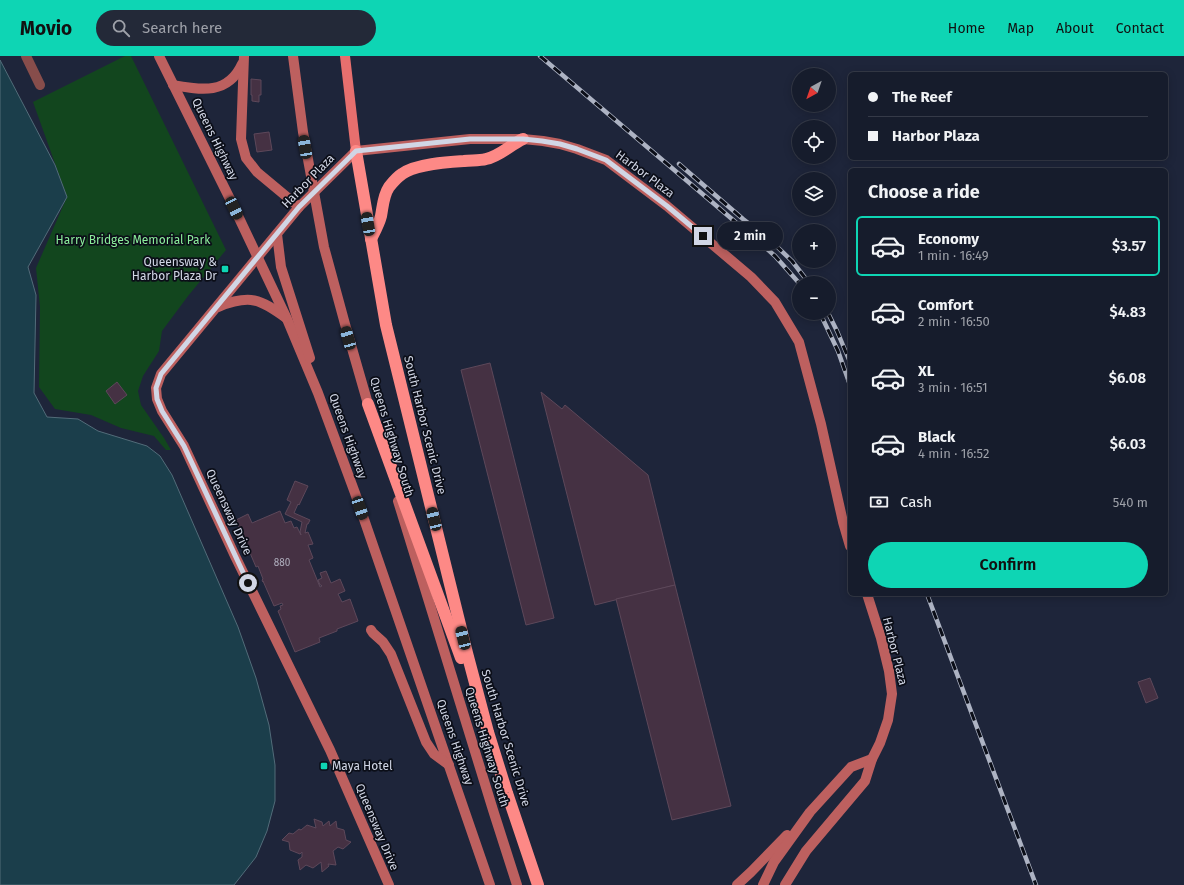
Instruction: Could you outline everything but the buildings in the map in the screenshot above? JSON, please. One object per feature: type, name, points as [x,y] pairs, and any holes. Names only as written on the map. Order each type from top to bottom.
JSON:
[{"type":"highway","points":[[371,239],[378,226],[385,196],[394,181],[402,174],[413,168],[440,163],[485,160],[497,156],[513,143],[523,139]]},
{"type":"highway","name":"South Harbor Scenic Drive","points":[[356,151],[386,324],[467,653],[488,732],[538,885]]},
{"type":"highway","points":[[368,404],[488,732]]},
{"type":"main road","name":"Queens Highway","points":[[159,56],[287,319],[318,393],[358,500],[490,885]]},
{"type":"main road","name":"Queens Highway South","points":[[293,56],[303,132],[324,247],[368,404],[517,885]]},
{"type":"main road","name":"South Harbor Scenic Drive","points":[[345,56],[356,151]]},
{"type":"main road","points":[[173,85],[196,89],[209,89],[226,84],[238,73],[244,58]]},
{"type":"main road","points":[[244,58],[241,139],[246,158],[257,172],[299,207]]},
{"type":"main road","name":"Harbor Plaza","points":[[258,258],[299,207],[356,151],[470,139],[523,139],[560,144],[606,160],[667,206],[751,277],[775,302],[799,342],[821,424],[848,539]]},
{"type":"main road","points":[[277,234],[281,267],[338,446]]},
{"type":"main road","name":"Queensway Drive","points":[[258,258],[161,374],[156,388],[157,399],[162,411],[184,446],[235,556],[330,750],[389,885]]},
{"type":"main road","points":[[217,307],[229,302],[250,299],[274,309],[287,319]]},
{"type":"main road","name":"Harbor Plaza","points":[[785,885],[806,851],[866,781],[872,759],[880,743],[888,720],[892,694],[889,671],[881,638],[868,596]]},
{"type":"main road","points":[[371,630],[383,642],[391,654],[426,742],[434,754],[450,766]]},
{"type":"main road","points":[[736,885],[751,872],[810,812],[851,767],[872,759]]},
{"type":"main road","points":[[763,885],[774,862],[810,812]]},
{"type":"street","points":[[26,56],[40,85]]},
{"type":"green space","name":"Harry Bridges Memorial Park","points":[[125,56],[131,56],[226,250],[188,296],[162,331],[159,351],[143,376],[138,391],[141,405],[171,450],[166,450],[154,436],[121,428],[91,415],[55,409],[39,387],[40,307],[36,268],[67,197],[33,102]]},
{"type":"water","points":[[0,60],[55,165],[67,197],[28,267],[36,295],[34,393],[47,417],[78,419],[98,431],[147,446],[160,456],[172,475],[238,627],[256,678],[269,725],[275,765],[275,801],[267,831],[256,857],[234,885],[0,885]]},
{"type":"railway","points":[[540,56],[775,256],[793,276]]},
{"type":"railway","points":[[679,164],[743,219],[768,238],[792,261],[804,276]]},
{"type":"railway","points":[[823,320],[838,351],[848,379]]},
{"type":"railway","points":[[832,320],[848,357]]},
{"type":"railway","points":[[928,596],[1036,885]]},
{"type":"place","name":"Queensway & Harbor Plaza Dr","points":[[225,269]]},
{"type":"place","name":"Maya Hotel","points":[[324,766]]},
{"type":"route","points":[[248,583],[184,446],[162,411],[157,399],[156,388],[161,374],[299,207],[356,151],[470,139],[523,139],[560,144],[606,160],[667,206],[703,236]]}]
